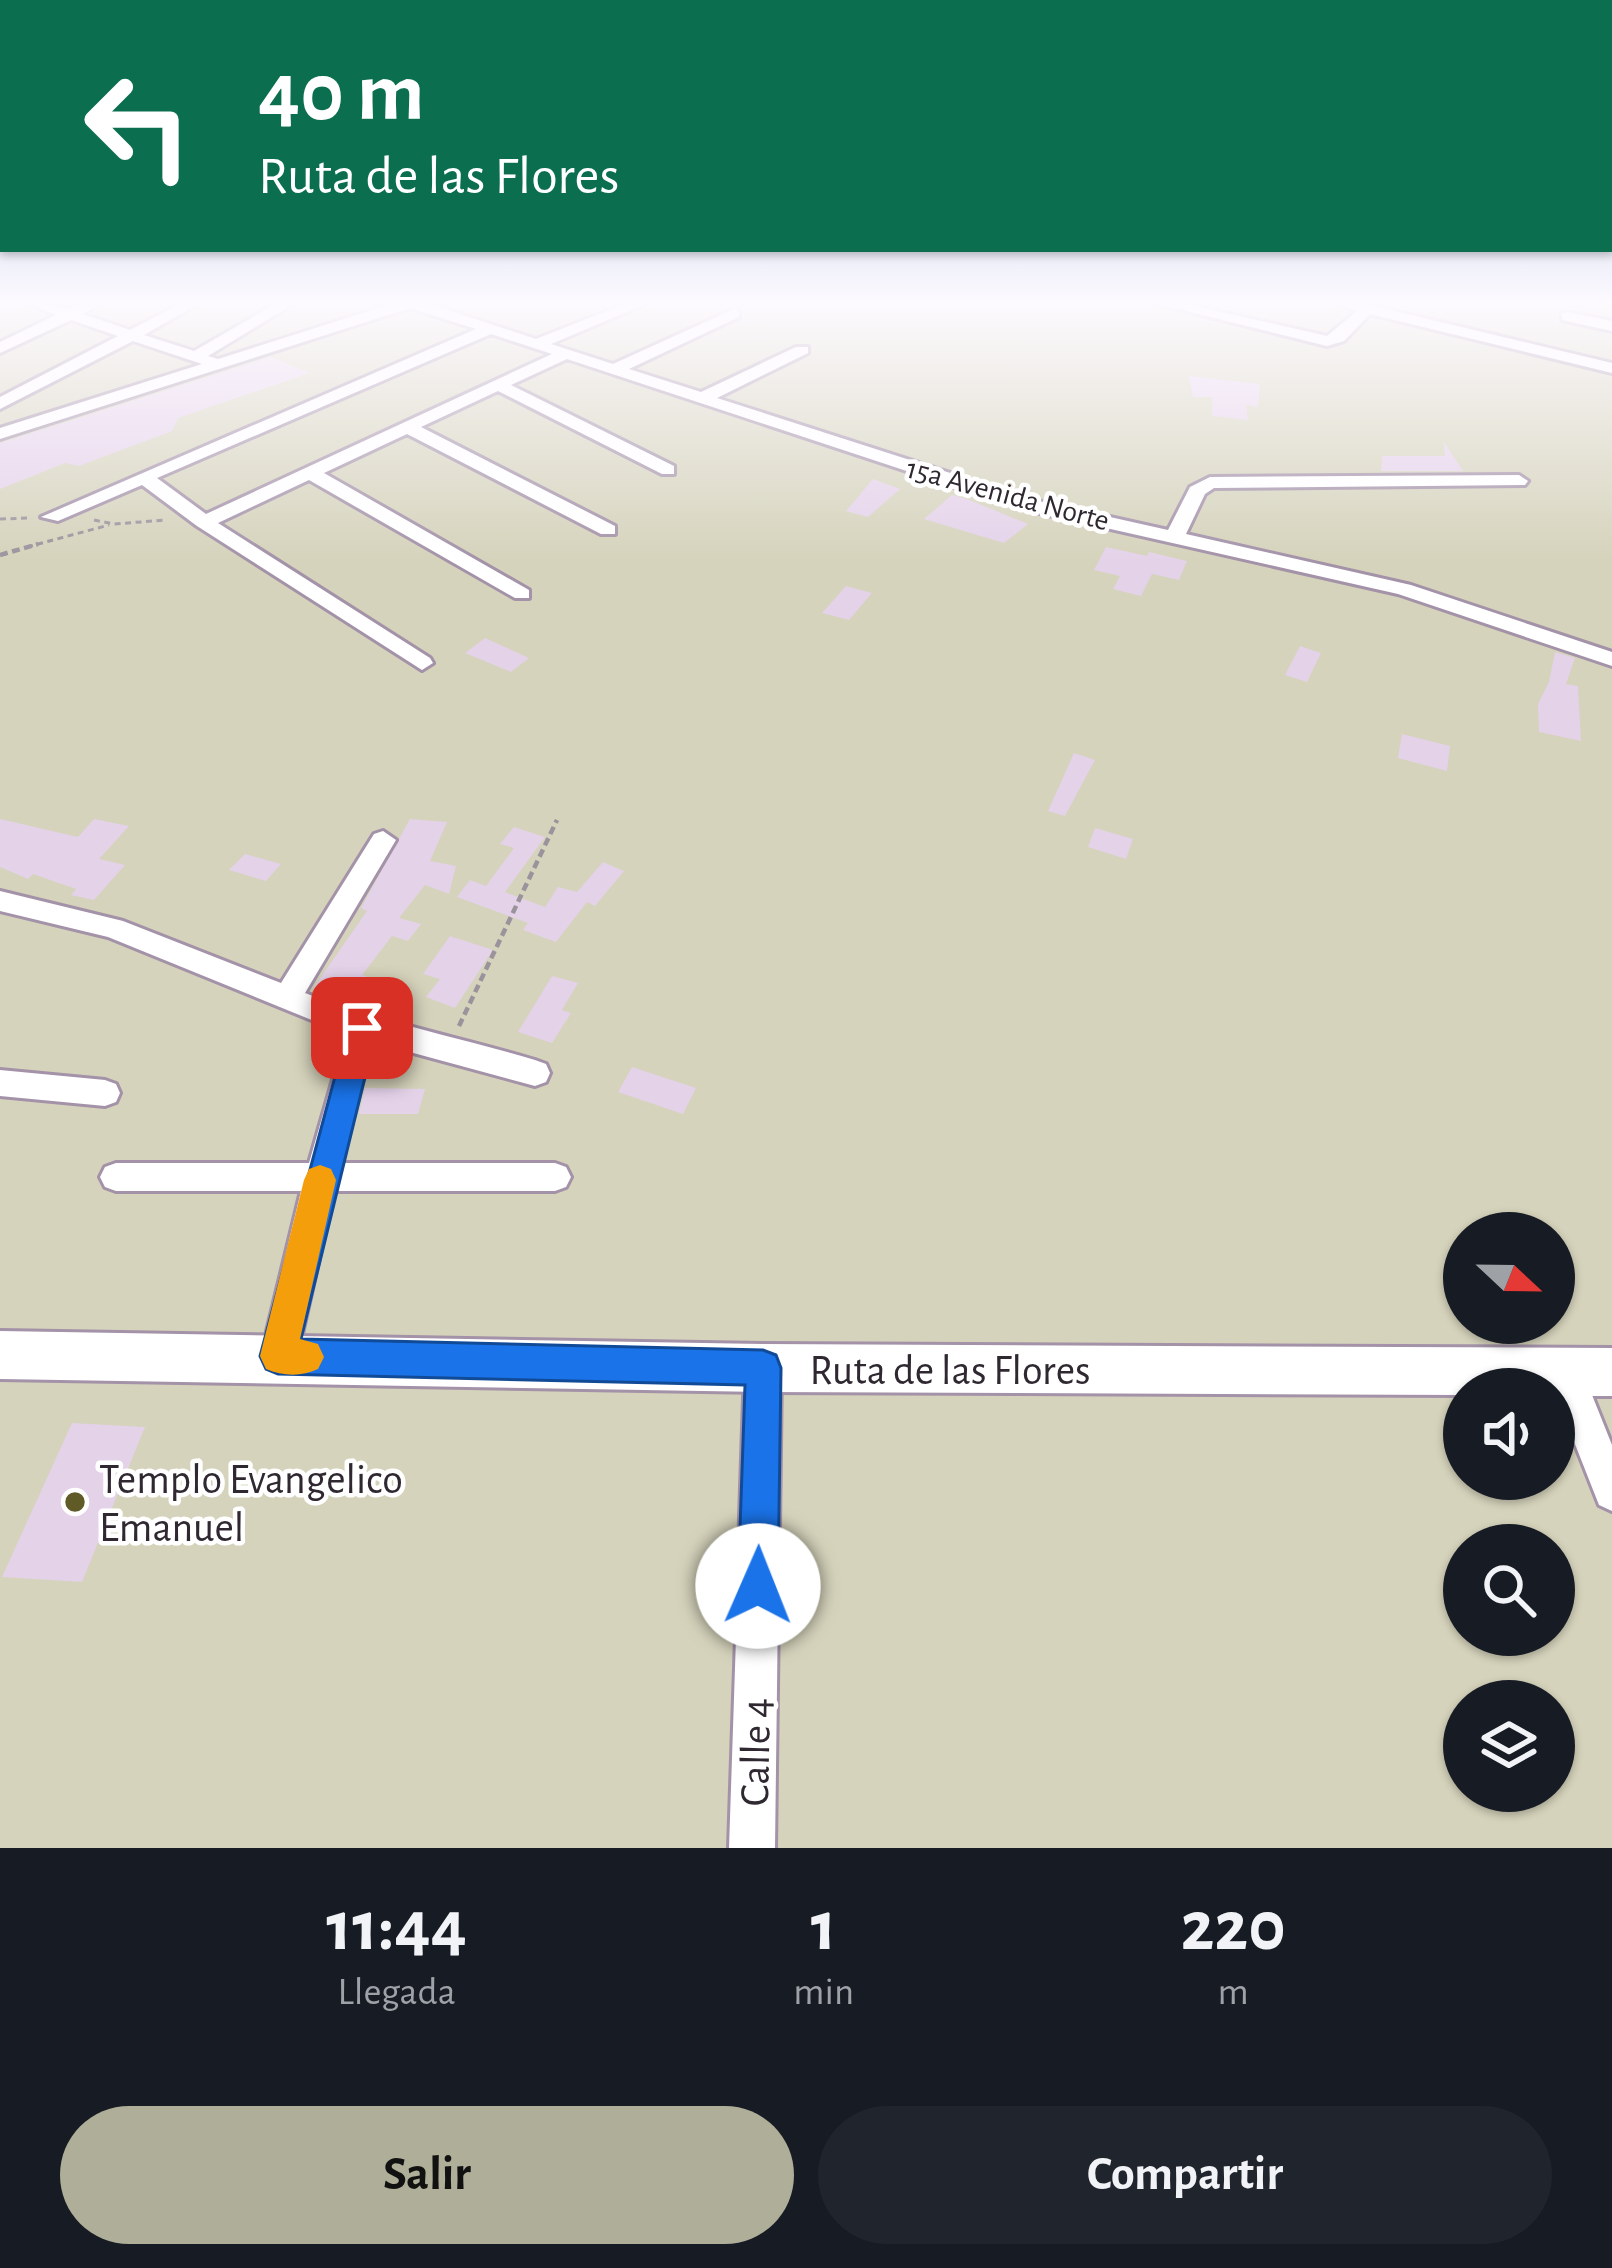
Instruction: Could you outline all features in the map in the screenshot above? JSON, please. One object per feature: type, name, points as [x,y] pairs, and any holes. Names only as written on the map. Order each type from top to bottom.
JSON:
[{"type":"main road","name":"Ruta de las Flores","points":[[0,1355],[278,1356],[763,1368],[1588,1373]]},
{"type":"street","points":[[0,404],[28,389]]},
{"type":"street","points":[[0,434],[139,389]]},
{"type":"street","points":[[51,517],[349,389]]},
{"type":"street","points":[[204,522],[489,389]]},
{"type":"street","points":[[506,389],[668,470]]},
{"type":"street","name":"15a Avenida Norte","points":[[671,389],[1029,505],[1404,589],[1612,659]]},
{"type":"street","points":[[701,399],[721,389]]},
{"type":"street","points":[[407,427],[608,530]]},
{"type":"street","points":[[310,472],[522,594]]},
{"type":"street","points":[[144,477],[204,522],[422,663]]},
{"type":"street","points":[[1175,536],[1197,491],[1230,479],[1519,481]]},
{"type":"street","points":[[289,995],[383,840]]},
{"type":"street","points":[[0,901],[113,928],[362,1028],[535,1073]]},
{"type":"street","points":[[278,1356],[362,1028]]},
{"type":"street","points":[[0,1083],[105,1093]]},
{"type":"street","points":[[116,1177],[555,1177]]},
{"type":"street","name":"Calle 4","points":[[752,1848],[763,1368]]},
{"type":"street","points":[[1588,1373],[1612,1492]]},
{"type":"path","points":[[0,555],[114,524]]},
{"type":"path","points":[[449,1047],[557,820]]},
{"type":"shaded area","points":[[0,389],[1612,389],[1612,1848],[0,1848]]},
{"type":"building","points":[[169,389],[262,389],[178,418],[172,431],[79,466],[65,463],[0,489],[0,443]]},
{"type":"building","points":[[1192,389],[1260,389],[1258,407],[1246,405],[1248,420],[1212,416],[1212,397],[1193,397]]},
{"type":"building","points":[[1444,442],[1463,471],[1381,471],[1382,456],[1445,456]]},
{"type":"building","points":[[873,479],[900,489],[868,517],[846,511]]},
{"type":"building","points":[[952,495],[1028,524],[1004,543],[924,519]]},
{"type":"building","points":[[1106,547],[1187,561],[1179,580],[1152,574],[1141,596],[1113,589],[1120,576],[1094,570]]},
{"type":"building","points":[[846,586],[872,593],[849,620],[822,613]]},
{"type":"building","points":[[485,638],[529,658],[511,672],[465,653]]},
{"type":"building","points":[[1300,646],[1321,653],[1307,682],[1285,675]]},
{"type":"building","points":[[1555,652],[1575,658],[1566,684],[1578,686],[1581,741],[1539,732],[1538,704],[1549,682]]},
{"type":"building","points":[[1402,734],[1450,746],[1447,771],[1398,758]]},
{"type":"building","points":[[1074,753],[1095,760],[1065,816],[1048,811]]},
{"type":"building","points":[[0,819],[78,837],[94,819],[129,826],[99,859],[125,865],[94,900],[71,895],[76,889],[33,874],[28,879],[0,867]]},
{"type":"building","points":[[410,819],[447,822],[430,861],[456,866],[449,894],[425,885],[399,918],[421,924],[408,941],[392,936],[362,975],[379,981],[367,997],[340,989],[335,995],[314,987],[367,911],[361,908]]},
{"type":"building","points":[[514,827],[545,837],[505,892],[545,907],[558,887],[577,892],[603,862],[624,871],[595,906],[587,902],[556,942],[523,930],[528,923],[457,897],[470,880],[486,886],[514,848],[500,844]]},
{"type":"building","points":[[1095,828],[1133,839],[1126,859],[1088,847]]},
{"type":"building","points":[[245,854],[281,864],[266,881],[229,870]]},
{"type":"building","points":[[450,936],[493,950],[455,1008],[426,997],[440,979],[423,974]]},
{"type":"building","points":[[552,976],[578,983],[562,1010],[571,1013],[552,1043],[518,1032]]},
{"type":"building","points":[[632,1067],[696,1088],[683,1114],[618,1092]]},
{"type":"building","points":[[365,1088],[425,1089],[418,1114],[359,1114]]},
{"type":"building","name":"Templo Evangelico Emanuel","points":[[72,1423],[145,1427],[82,1582],[2,1577]]},
{"type":"slow traffic","points":[[306,1357],[278,1356],[320,1180]]},
{"type":"place","name":"Templo Evangelico Emanuel","points":[[75,1502]]},
{"type":"route","points":[[362,1028],[278,1356],[763,1368],[758,1586]]}]
